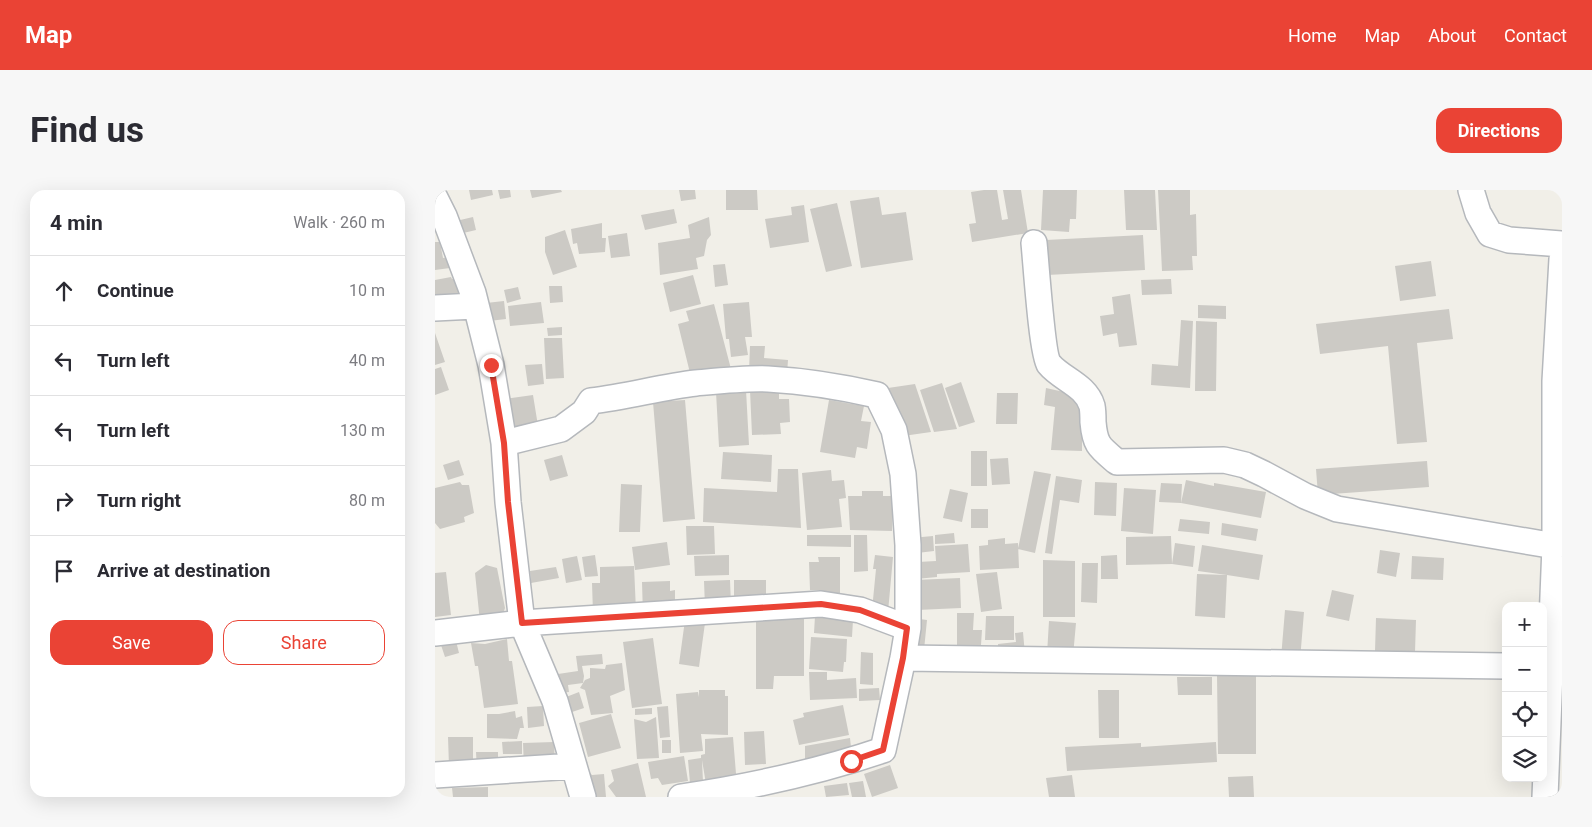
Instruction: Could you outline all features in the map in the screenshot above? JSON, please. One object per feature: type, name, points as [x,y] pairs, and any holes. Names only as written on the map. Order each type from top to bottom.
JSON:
[{"type":"street","points":[[1471,190],[1478,212],[1490,234],[1509,240],[1562,244]]},
{"type":"street","points":[[435,198],[444,216],[473,293],[491,365],[504,443],[508,502],[522,623],[555,701],[583,797]]},
{"type":"street","points":[[1034,243],[1043,337],[1049,364],[1084,392],[1092,406],[1095,440],[1117,462],[1224,460],[1245,465],[1305,496],[1337,509],[1555,546]]},
{"type":"street","points":[[1545,797],[1556,700],[1547,666],[1557,607],[1555,546],[1562,259]]},
{"type":"street","points":[[435,308],[475,306]]},
{"type":"street","points":[[504,443],[561,429],[579,416],[591,401],[614,399],[647,390],[696,383],[767,379],[833,387],[877,395],[895,430],[903,474],[909,545],[907,628],[903,658],[883,750],[851,761],[811,771],[716,792],[681,797]]},
{"type":"street","points":[[435,633],[522,623],[821,604],[860,610],[907,628]]},
{"type":"street","points":[[903,658],[1502,666]]},
{"type":"street","points":[[435,775],[574,766]]},
{"type":"building","points":[[469,190],[492,190],[493,195],[471,200]]},
{"type":"building","points":[[498,190],[510,190],[511,197],[500,199]]},
{"type":"building","points":[[530,190],[561,190],[562,192],[532,198]]},
{"type":"building","points":[[679,190],[695,190],[696,199],[681,201]]},
{"type":"building","points":[[726,190],[757,190],[758,210],[726,210]]},
{"type":"building","points":[[997,190],[1002,220],[1008,219],[1003,190],[1021,190],[1028,233],[972,242],[969,224],[976,223],[971,192]]},
{"type":"building","points":[[1043,190],[1077,190],[1076,219],[1070,219],[1069,232],[1041,230]]},
{"type":"building","points":[[1124,190],[1155,190],[1157,230],[1126,230]]},
{"type":"building","points":[[1158,190],[1190,190],[1190,215],[1196,214],[1197,256],[1192,256],[1193,270],[1162,271]]},
{"type":"building","points":[[879,197],[882,215],[906,212],[913,260],[861,268],[850,201]]},
{"type":"building","points":[[837,203],[852,266],[826,272],[810,209]]},
{"type":"building","points":[[804,205],[809,242],[770,248],[765,219],[792,215],[791,207]]},
{"type":"building","points":[[674,209],[677,223],[645,230],[641,215]]},
{"type":"building","points":[[473,217],[476,230],[459,234],[456,221]]},
{"type":"building","points":[[709,217],[711,235],[707,240],[704,256],[696,258],[698,269],[660,275],[658,243],[690,238],[688,225]]},
{"type":"building","points":[[602,223],[602,238],[606,238],[605,252],[579,254],[577,243],[573,244],[571,229]]},
{"type":"building","points":[[565,230],[577,267],[553,275],[545,252],[545,237]]},
{"type":"building","points":[[627,233],[630,256],[611,258],[608,236]]},
{"type":"building","points":[[1143,235],[1145,270],[1047,275],[1046,240]]},
{"type":"building","points":[[435,242],[440,242],[443,258],[449,257],[450,268],[435,270]]},
{"type":"building","points":[[1431,261],[1436,296],[1400,301],[1395,266]]},
{"type":"building","points":[[725,264],[728,285],[715,287],[713,265]]},
{"type":"building","points":[[693,275],[701,304],[670,312],[663,283]]},
{"type":"building","points":[[451,277],[452,279],[459,278],[462,293],[435,298],[435,280]]},
{"type":"building","points":[[1171,279],[1172,294],[1142,295],[1141,280]]},
{"type":"building","points":[[549,286],[562,286],[563,302],[550,303]]},
{"type":"building","points":[[518,287],[521,299],[507,303],[504,290]]},
{"type":"building","points":[[1130,294],[1137,345],[1119,347],[1117,333],[1103,336],[1100,316],[1114,314],[1112,297]]},
{"type":"building","points":[[504,301],[506,319],[489,321],[486,303]]},
{"type":"building","points":[[541,302],[544,323],[510,326],[508,306]]},
{"type":"building","points":[[749,302],[752,337],[745,337],[748,355],[731,357],[729,339],[726,339],[723,304]]},
{"type":"building","points":[[714,304],[731,369],[690,373],[678,324],[689,321],[686,311]]},
{"type":"building","points":[[1198,305],[1226,306],[1226,319],[1198,318]]},
{"type":"building","points":[[1449,309],[1453,339],[1417,343],[1427,442],[1397,444],[1388,346],[1320,354],[1316,324]]},
{"type":"building","points":[[1181,320],[1193,321],[1190,388],[1151,385],[1152,364],[1178,366]]},
{"type":"building","points":[[1196,321],[1217,322],[1216,391],[1195,391]]},
{"type":"building","points":[[562,327],[562,335],[548,336],[547,328]]},
{"type":"building","points":[[435,333],[445,362],[435,365]]},
{"type":"building","points":[[544,338],[562,338],[564,378],[546,379]]},
{"type":"building","points":[[750,346],[765,346],[764,358],[788,360],[787,374],[749,372]]},
{"type":"building","points":[[542,364],[544,384],[528,386],[525,365]]},
{"type":"building","points":[[441,367],[449,390],[435,395],[435,369]]},
{"type":"building","points":[[961,382],[975,422],[959,427],[945,388]]},
{"type":"building","points":[[942,383],[957,429],[934,432],[920,390]]},
{"type":"building","points":[[915,384],[931,432],[903,436],[888,388]]},
{"type":"building","points":[[1046,388],[1082,396],[1082,451],[1051,450],[1055,407],[1044,405]]},
{"type":"building","points":[[779,389],[779,399],[789,399],[790,422],[780,423],[781,434],[752,435],[750,390]]},
{"type":"building","points":[[746,390],[749,445],[719,447],[716,392]]},
{"type":"building","points":[[997,393],[1018,393],[1017,424],[996,424]]},
{"type":"building","points":[[533,395],[539,432],[511,436],[505,399]]},
{"type":"building","points":[[685,400],[695,519],[663,522],[653,402]]},
{"type":"building","points":[[829,400],[864,406],[861,421],[871,422],[867,449],[857,447],[855,458],[820,452]]},
{"type":"building","points":[[971,451],[987,451],[987,486],[971,486]]},
{"type":"building","points":[[723,452],[772,455],[771,482],[721,479]]},
{"type":"building","points":[[562,455],[568,476],[550,481],[544,460]]},
{"type":"building","points":[[1008,458],[1010,484],[992,485],[990,459]]},
{"type":"building","points":[[459,460],[464,475],[448,480],[443,465]]},
{"type":"building","points":[[1427,461],[1429,487],[1318,495],[1316,469]]},
{"type":"building","points":[[778,469],[798,469],[801,528],[703,522],[704,488],[777,492]]},
{"type":"building","points":[[831,470],[832,481],[844,480],[846,498],[839,499],[842,527],[807,530],[802,473]]},
{"type":"building","points":[[1034,471],[1051,474],[1035,553],[1018,549]]},
{"type":"building","points":[[1056,476],[1082,480],[1079,503],[1060,500],[1052,554],[1045,553]]},
{"type":"building","points":[[1186,480],[1214,486],[1214,483],[1266,492],[1261,518],[1181,503]]},
{"type":"building","points":[[460,482],[462,485],[469,485],[474,513],[464,517],[465,522],[440,529],[435,523],[435,488]]},
{"type":"building","points":[[1095,482],[1117,483],[1116,516],[1094,515]]},
{"type":"building","points":[[1161,483],[1182,484],[1181,503],[1159,502]]},
{"type":"building","points":[[621,484],[642,485],[640,532],[619,532]]},
{"type":"building","points":[[1124,488],[1156,490],[1153,534],[1121,531]]},
{"type":"building","points":[[950,489],[968,493],[962,522],[943,518]]},
{"type":"building","points":[[862,491],[883,491],[883,496],[893,496],[892,531],[850,530],[848,496],[862,496]]},
{"type":"building","points":[[971,509],[988,509],[988,528],[971,528]]},
{"type":"building","points":[[1180,519],[1210,522],[1209,534],[1178,531]]},
{"type":"building","points":[[1222,523],[1258,529],[1256,541],[1221,535]]},
{"type":"building","points":[[686,526],[714,526],[715,554],[687,555]]},
{"type":"building","points":[[954,533],[955,543],[935,544],[935,535]]},
{"type":"building","points":[[807,535],[851,535],[851,547],[807,546]]},
{"type":"building","points":[[854,535],[867,535],[868,571],[854,572]]},
{"type":"building","points":[[933,536],[934,551],[917,553],[918,562],[936,561],[935,546],[968,544],[970,572],[937,574],[937,577],[916,579],[911,538]]},
{"type":"building","points":[[1171,536],[1172,564],[1126,565],[1126,537]]},
{"type":"building","points":[[1005,538],[1005,544],[1018,543],[1019,568],[980,570],[979,546],[988,545],[988,540]]},
{"type":"building","points":[[667,542],[670,565],[635,570],[632,547]]},
{"type":"building","points":[[1175,543],[1195,546],[1193,567],[1172,564]]},
{"type":"building","points":[[1202,545],[1263,555],[1259,580],[1198,571]]},
{"type":"building","points":[[1380,550],[1400,553],[1396,577],[1377,573]]},
{"type":"building","points":[[595,555],[598,576],[585,577],[582,557]]},
{"type":"building","points":[[729,555],[729,575],[695,576],[694,556]]},
{"type":"building","points":[[875,555],[893,557],[888,612],[872,610],[876,569],[873,569]]},
{"type":"building","points":[[1117,555],[1118,579],[1101,579],[1101,556]]},
{"type":"building","points":[[577,556],[582,580],[566,583],[562,559]]},
{"type":"building","points":[[1412,556],[1444,558],[1443,580],[1411,579]]},
{"type":"building","points":[[818,557],[840,557],[840,594],[819,594],[819,590],[810,590],[809,562],[819,562]]},
{"type":"building","points":[[1043,560],[1075,561],[1075,617],[1043,617]]},
{"type":"building","points":[[1082,563],[1098,563],[1097,603],[1081,602]]},
{"type":"building","points":[[486,565],[497,568],[505,608],[501,620],[480,622],[475,573]]},
{"type":"building","points":[[634,566],[636,611],[593,613],[592,583],[600,583],[600,567]]},
{"type":"building","points":[[556,567],[559,578],[531,583],[530,571]]},
{"type":"building","points":[[446,572],[451,615],[435,617],[435,573]]},
{"type":"building","points":[[997,572],[1002,609],[981,612],[976,574]]},
{"type":"building","points":[[1197,574],[1227,575],[1225,618],[1195,616]]},
{"type":"building","points":[[960,578],[961,608],[917,610],[915,580]]},
{"type":"building","points":[[730,580],[731,606],[705,607],[704,581]]},
{"type":"building","points":[[734,580],[766,580],[766,598],[734,598]]},
{"type":"building","points":[[670,581],[670,591],[675,590],[675,602],[643,616],[642,582]]},
{"type":"building","points":[[1332,590],[1354,595],[1349,621],[1326,616]]},
{"type":"building","points":[[1285,610],[1304,612],[1300,660],[1281,658]]},
{"type":"building","points":[[957,613],[974,613],[973,630],[982,630],[981,645],[957,645]]},
{"type":"building","points":[[756,616],[804,617],[804,676],[774,676],[773,689],[756,689]]},
{"type":"building","points":[[815,616],[853,620],[852,637],[814,633]]},
{"type":"building","points":[[986,616],[1014,616],[1014,640],[985,640]]},
{"type":"building","points":[[912,618],[927,620],[924,650],[909,649]]},
{"type":"building","points":[[1376,618],[1416,620],[1415,652],[1375,651]]},
{"type":"building","points":[[685,620],[705,623],[699,667],[679,664]]},
{"type":"building","points":[[1049,621],[1076,623],[1073,656],[1047,654]]},
{"type":"building","points":[[1023,632],[1025,655],[999,657],[998,644],[1016,642],[1015,633]]},
{"type":"building","points":[[811,637],[847,639],[846,662],[844,662],[843,672],[809,669]]},
{"type":"building","points":[[653,638],[662,704],[632,708],[623,642]]},
{"type":"building","points":[[507,639],[509,661],[512,661],[518,704],[484,708],[478,666],[475,666],[471,643],[485,644]]},
{"type":"building","points":[[456,641],[459,653],[445,657],[441,645]]},
{"type":"building","points":[[861,652],[873,653],[873,685],[860,684]]},
{"type":"building","points":[[602,654],[603,664],[582,666],[583,683],[568,685],[569,692],[560,693],[558,674],[578,671],[576,656]]},
{"type":"building","points":[[622,663],[625,690],[610,696],[613,713],[591,715],[585,690],[580,688],[585,680],[590,678],[590,668],[605,669],[606,665]]},
{"type":"building","points":[[809,672],[827,672],[827,680],[856,678],[857,698],[810,700]]},
{"type":"building","points":[[1217,675],[1256,675],[1256,754],[1218,754]]},
{"type":"building","points":[[1177,677],[1212,677],[1212,695],[1178,695]]},
{"type":"building","points":[[879,688],[880,700],[859,701],[859,689]]},
{"type":"building","points":[[699,690],[725,690],[725,696],[728,696],[728,735],[701,734],[703,751],[680,753],[676,694],[698,692],[699,697]]},
{"type":"building","points":[[1098,690],[1119,690],[1119,738],[1099,738]]},
{"type":"building","points":[[579,692],[584,708],[566,714],[561,699]]},
{"type":"building","points":[[843,705],[849,735],[799,745],[793,720],[804,717],[803,713]]},
{"type":"building","points":[[543,706],[544,726],[528,728],[527,707]]},
{"type":"building","points":[[668,706],[670,737],[660,738],[657,707]]},
{"type":"building","points":[[652,708],[652,714],[635,715],[635,709]]},
{"type":"building","points":[[515,711],[516,718],[522,716],[524,728],[520,728],[517,739],[487,738],[487,714]]},
{"type":"building","points":[[611,714],[621,748],[588,757],[579,723]]},
{"type":"building","points":[[656,717],[659,758],[637,759],[634,719],[646,722]]},
{"type":"building","points":[[764,731],[766,764],[745,765],[744,732]]},
{"type":"building","points":[[448,737],[473,737],[473,765],[449,766]]},
{"type":"building","points":[[733,737],[737,786],[707,790],[702,760],[703,782],[690,783],[688,760],[701,758],[701,755],[705,754],[705,739]]},
{"type":"building","points":[[850,738],[852,757],[805,763],[805,746]]},
{"type":"building","points":[[662,740],[671,740],[671,753],[662,753]]},
{"type":"building","points":[[522,741],[522,754],[503,754],[502,742]]},
{"type":"building","points":[[554,742],[555,767],[524,768],[523,743]]},
{"type":"building","points":[[1216,742],[1217,762],[1067,771],[1065,747],[1141,743],[1141,747]]},
{"type":"building","points":[[476,752],[498,752],[498,771],[477,771]]},
{"type":"building","points":[[684,756],[688,781],[662,785],[658,778],[651,779],[648,762]]},
{"type":"building","points":[[638,763],[646,797],[616,797],[608,786],[614,781],[611,770]]},
{"type":"building","points":[[890,765],[898,788],[872,797],[864,774]]},
{"type":"building","points":[[588,771],[592,775],[604,774],[606,797],[587,797]]},
{"type":"building","points":[[1072,775],[1075,797],[1049,797],[1046,778]]},
{"type":"building","points":[[1253,776],[1254,797],[1229,797],[1228,777]]},
{"type":"building","points":[[863,781],[866,797],[852,797],[849,783]]},
{"type":"building","points":[[847,783],[849,795],[826,797],[824,786]]},
{"type":"building","points":[[488,787],[488,797],[453,797],[452,788]]},
{"type":"route","points":[[491,365],[504,443],[508,502],[522,623],[821,604],[860,610],[907,628],[903,658],[883,750],[851,761]]}]
